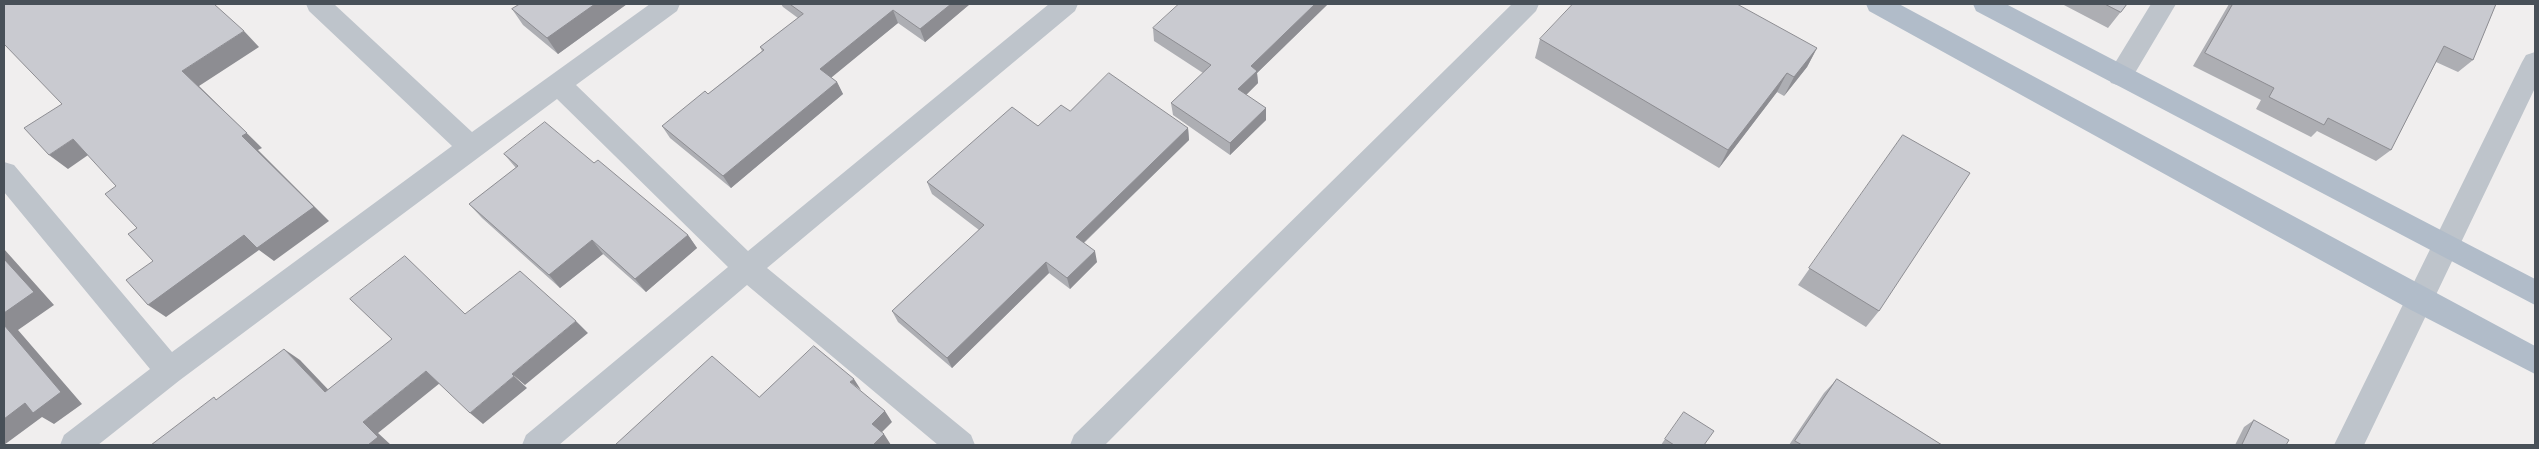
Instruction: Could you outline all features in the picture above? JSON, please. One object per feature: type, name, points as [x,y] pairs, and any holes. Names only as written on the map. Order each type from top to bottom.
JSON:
[{"type":"main road","points":[[1878,4],[2421,301],[2535,361]]},
{"type":"main road","points":[[1985,4],[2444,247],[2535,293]]},
{"type":"street","points":[[318,4],[471,147]]},
{"type":"street","points":[[75,445],[170,371],[471,147],[668,4]]},
{"type":"street","points":[[537,445],[1066,4]]},
{"type":"street","points":[[1085,445],[1527,4]]},
{"type":"street","points":[[2120,76],[2164,4]]},
{"type":"street","points":[[2349,445],[2421,301],[2444,247],[2535,62]]},
{"type":"street","points":[[559,84],[747,268],[960,445]]},
{"type":"street","points":[[4,173],[170,371]]},
{"type":"building","points":[[4,4],[214,4],[244,31],[182,71],[247,133],[242,136],[314,207],[257,248],[244,235],[148,305],[126,280],[153,261],[128,234],[137,228],[105,194],[116,186],[73,139],[49,155],[24,128],[62,104],[4,44]]},
{"type":"building","points":[[520,4],[595,4],[547,38],[512,9]]},
{"type":"building","points":[[790,4],[951,4],[920,29],[893,10],[820,69],[837,82],[723,176],[662,126],[705,91],[708,94],[764,50],[760,47],[803,14]]},
{"type":"building","points":[[1179,4],[1315,4],[1251,66],[1257,71],[1238,89],[1266,108],[1230,143],[1171,103],[1211,65],[1153,28]]},
{"type":"building","points":[[1573,4],[1737,4],[1817,48],[1794,77],[1787,73],[1728,150],[1540,39]]},
{"type":"building","points":[[2105,4],[2127,4],[2121,12]]},
{"type":"building","points":[[2233,4],[2496,4],[2473,60],[2444,46],[2391,150],[2328,118],[2324,125],[2269,97],[2274,88],[2205,53]]},
{"type":"building","points":[[1109,73],[1188,128],[1076,237],[1095,251],[1067,278],[1046,262],[947,358],[892,311],[984,225],[927,182],[1012,107],[1038,126],[1061,105],[1070,111]]},
{"type":"building","points":[[545,122],[594,163],[598,160],[688,235],[635,279],[592,240],[549,275],[469,204],[518,166],[504,154]]},
{"type":"building","points":[[1903,135],[1970,173],[1879,311],[1809,268]]},
{"type":"building","points":[[405,256],[465,314],[520,271],[576,321],[512,374],[514,376],[470,413],[426,371],[363,422],[378,437],[368,445],[151,445],[214,397],[216,400],[284,349],[325,392],[392,339],[350,299]]},
{"type":"building","points":[[4,259],[34,292],[4,313]]},
{"type":"building","points":[[4,325],[61,392],[33,413],[25,403],[4,419]]},
{"type":"building","points":[[814,346],[854,379],[850,382],[885,411],[872,424],[884,434],[873,445],[615,445],[712,356],[759,397]]},
{"type":"building","points":[[1837,379],[1942,445],[1802,445],[1795,441]]},
{"type":"building","points":[[1684,412],[1714,431],[1704,445],[1674,445],[1665,439]]},
{"type":"building","points":[[2254,420],[2289,440],[2286,445],[2242,445]]}]
